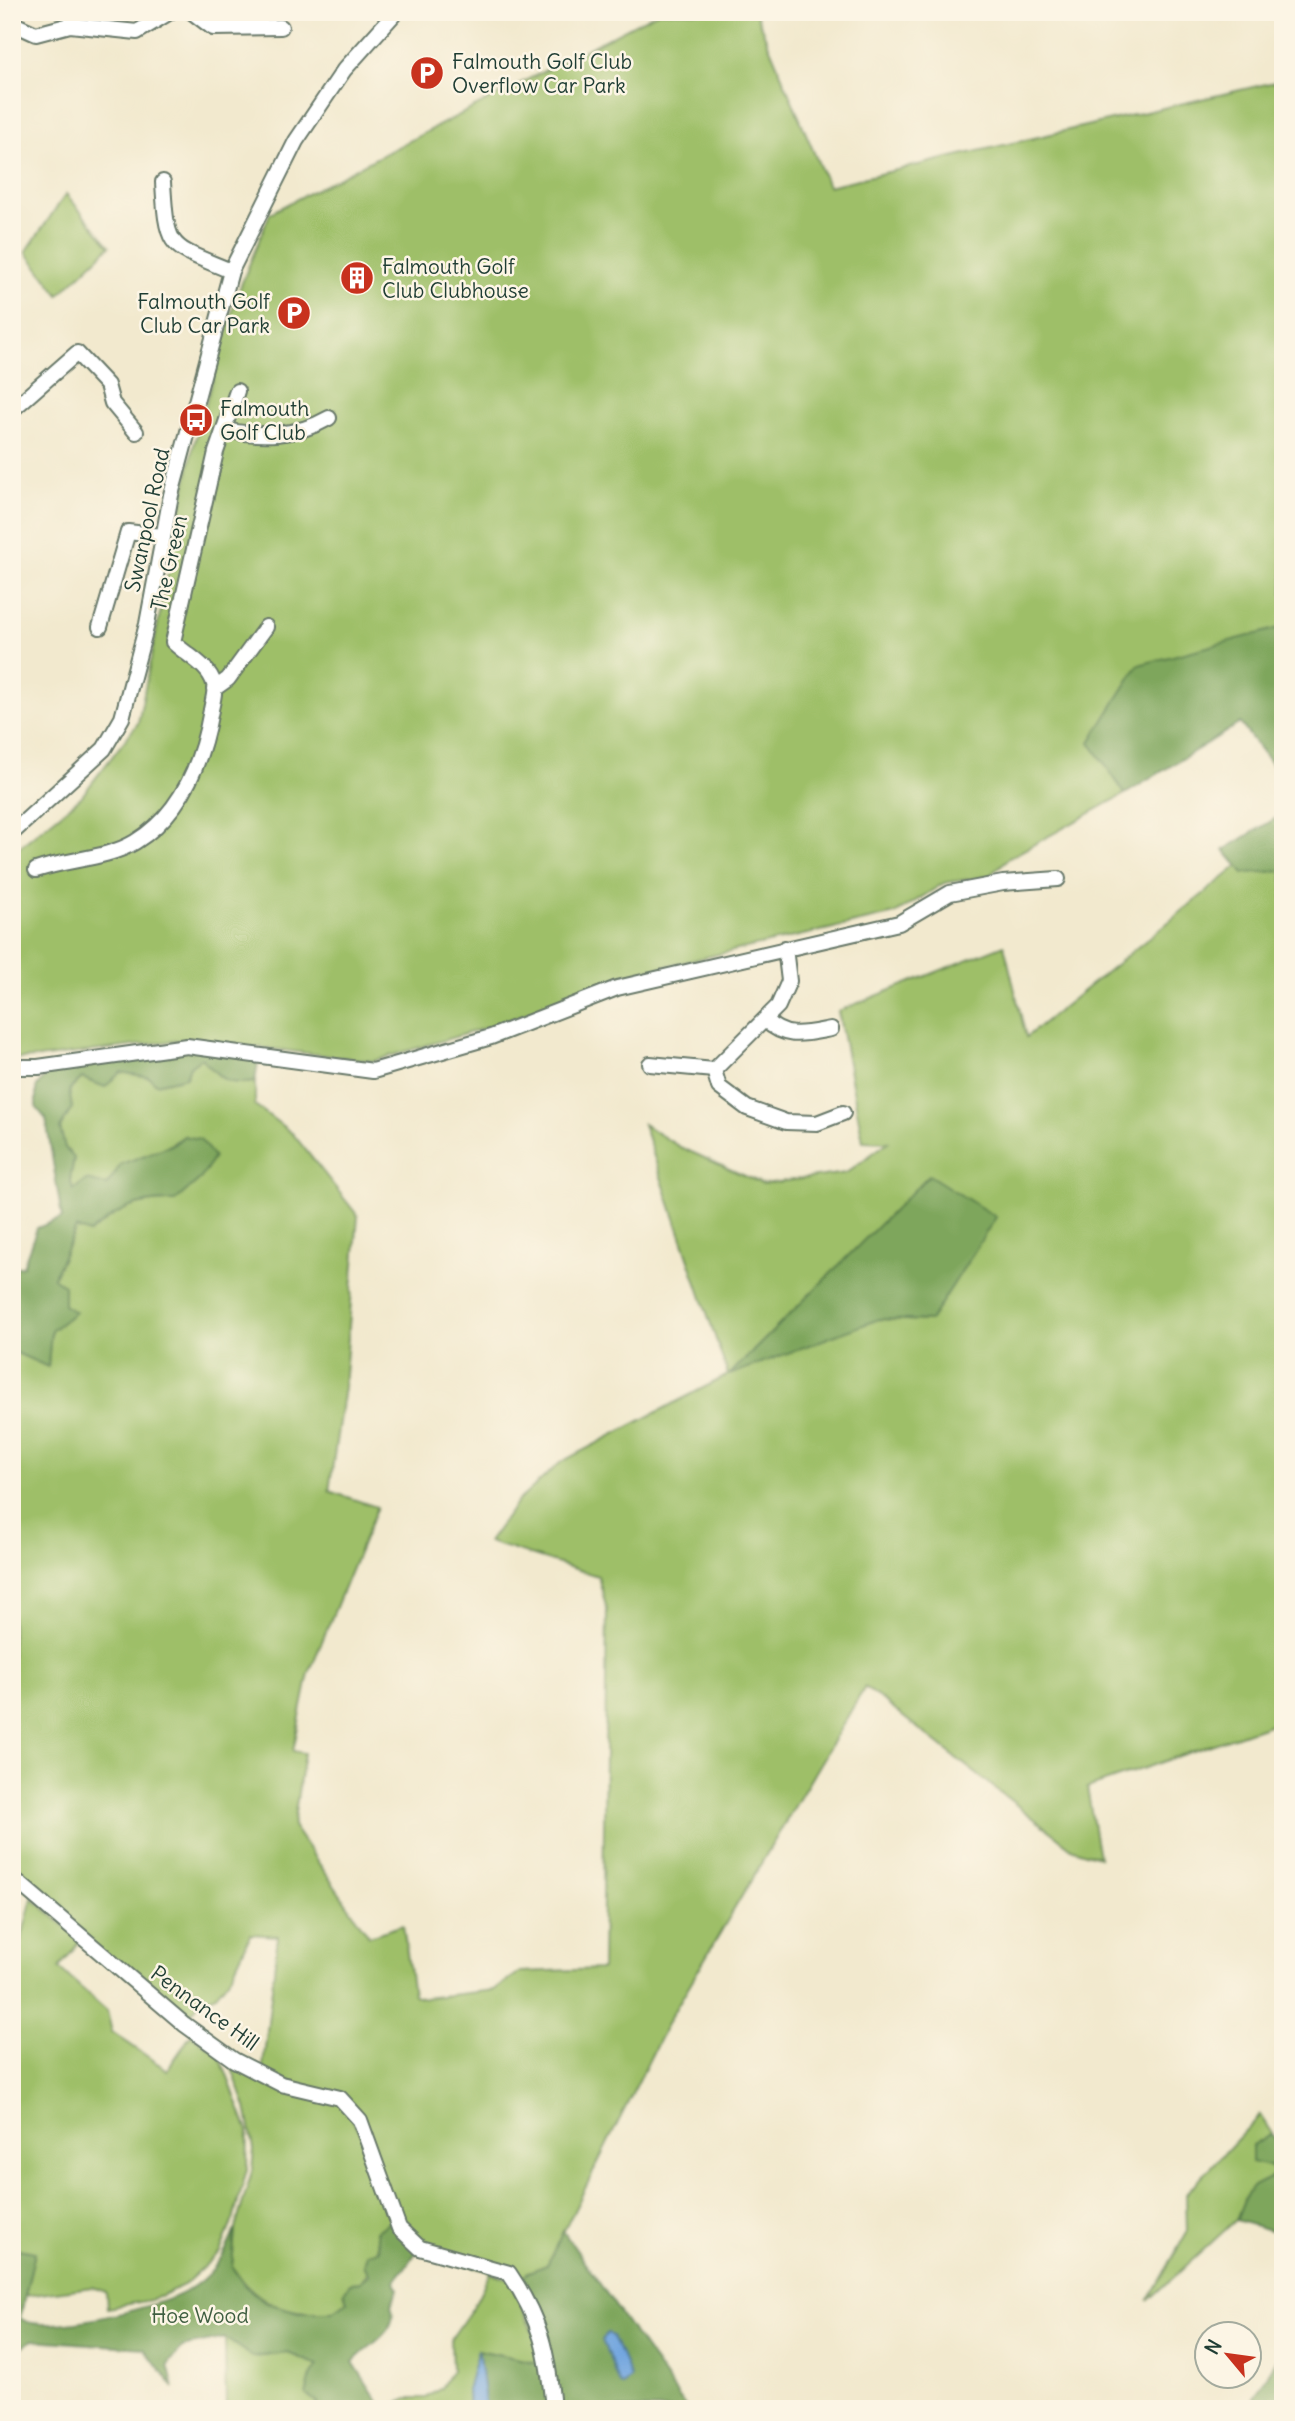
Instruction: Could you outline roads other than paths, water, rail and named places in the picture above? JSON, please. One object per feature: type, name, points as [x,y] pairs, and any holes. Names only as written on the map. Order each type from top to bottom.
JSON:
[{"type":"street","points":[[12,23],[36,34],[70,25],[137,32],[170,12]]},
{"type":"street","points":[[192,12],[213,28],[281,27]]},
{"type":"street","name":"Swanpool Road","points":[[12,833],[104,749],[122,718],[147,624],[162,536],[231,271],[296,141],[344,69],[396,12]]},
{"type":"street","points":[[163,182],[166,229],[179,249],[231,271]]},
{"type":"street","points":[[12,410],[77,353],[107,385],[112,402],[136,432]]},
{"type":"street","name":"The Green","points":[[214,689],[207,670],[173,642],[224,430],[237,391]]},
{"type":"street","points":[[224,430],[271,436],[296,432],[329,418]]},
{"type":"street","points":[[100,627],[128,532],[162,536]]},
{"type":"street","points":[[36,870],[133,844],[155,827],[179,800],[193,774],[206,738],[214,689],[229,679],[266,626]]},
{"type":"street","points":[[12,1067],[38,1067],[187,1046],[373,1071],[491,1037],[617,988],[900,923],[950,893],[1003,883],[1058,879]]},
{"type":"street","points":[[650,1064],[714,1070],[778,1006],[789,981],[785,948]]},
{"type":"street","points":[[765,1020],[778,1032],[802,1035],[831,1029]]},
{"type":"street","points":[[714,1070],[719,1087],[747,1108],[786,1122],[817,1123],[843,1113]]},
{"type":"street","name":"Pennance Hill","points":[[12,1877],[55,1911],[130,1979],[234,2060],[281,2084],[340,2098],[360,2120],[399,2228],[420,2248],[492,2266],[509,2273],[533,2309],[549,2366],[553,2409]]},
{"type":"water","points":[[608,2334],[613,2336],[631,2378],[623,2385],[620,2384],[602,2340]]},
{"type":"water","points":[[478,2350],[486,2409],[468,2409],[467,2390]]},
{"type":"place","name":"Falmouth Golf Club Overflow Car Park","points":[[427,73]]},
{"type":"place","name":"Falmouth Golf Club Clubhouse","points":[[357,278]]},
{"type":"place","name":"Falmouth Golf Club Car Park","points":[[294,313]]},
{"type":"place","name":"Falmouth Golf Club","points":[[196,420]]},
{"type":"park label","name":"Hoe Wood","points":[[200,2315]]}]
